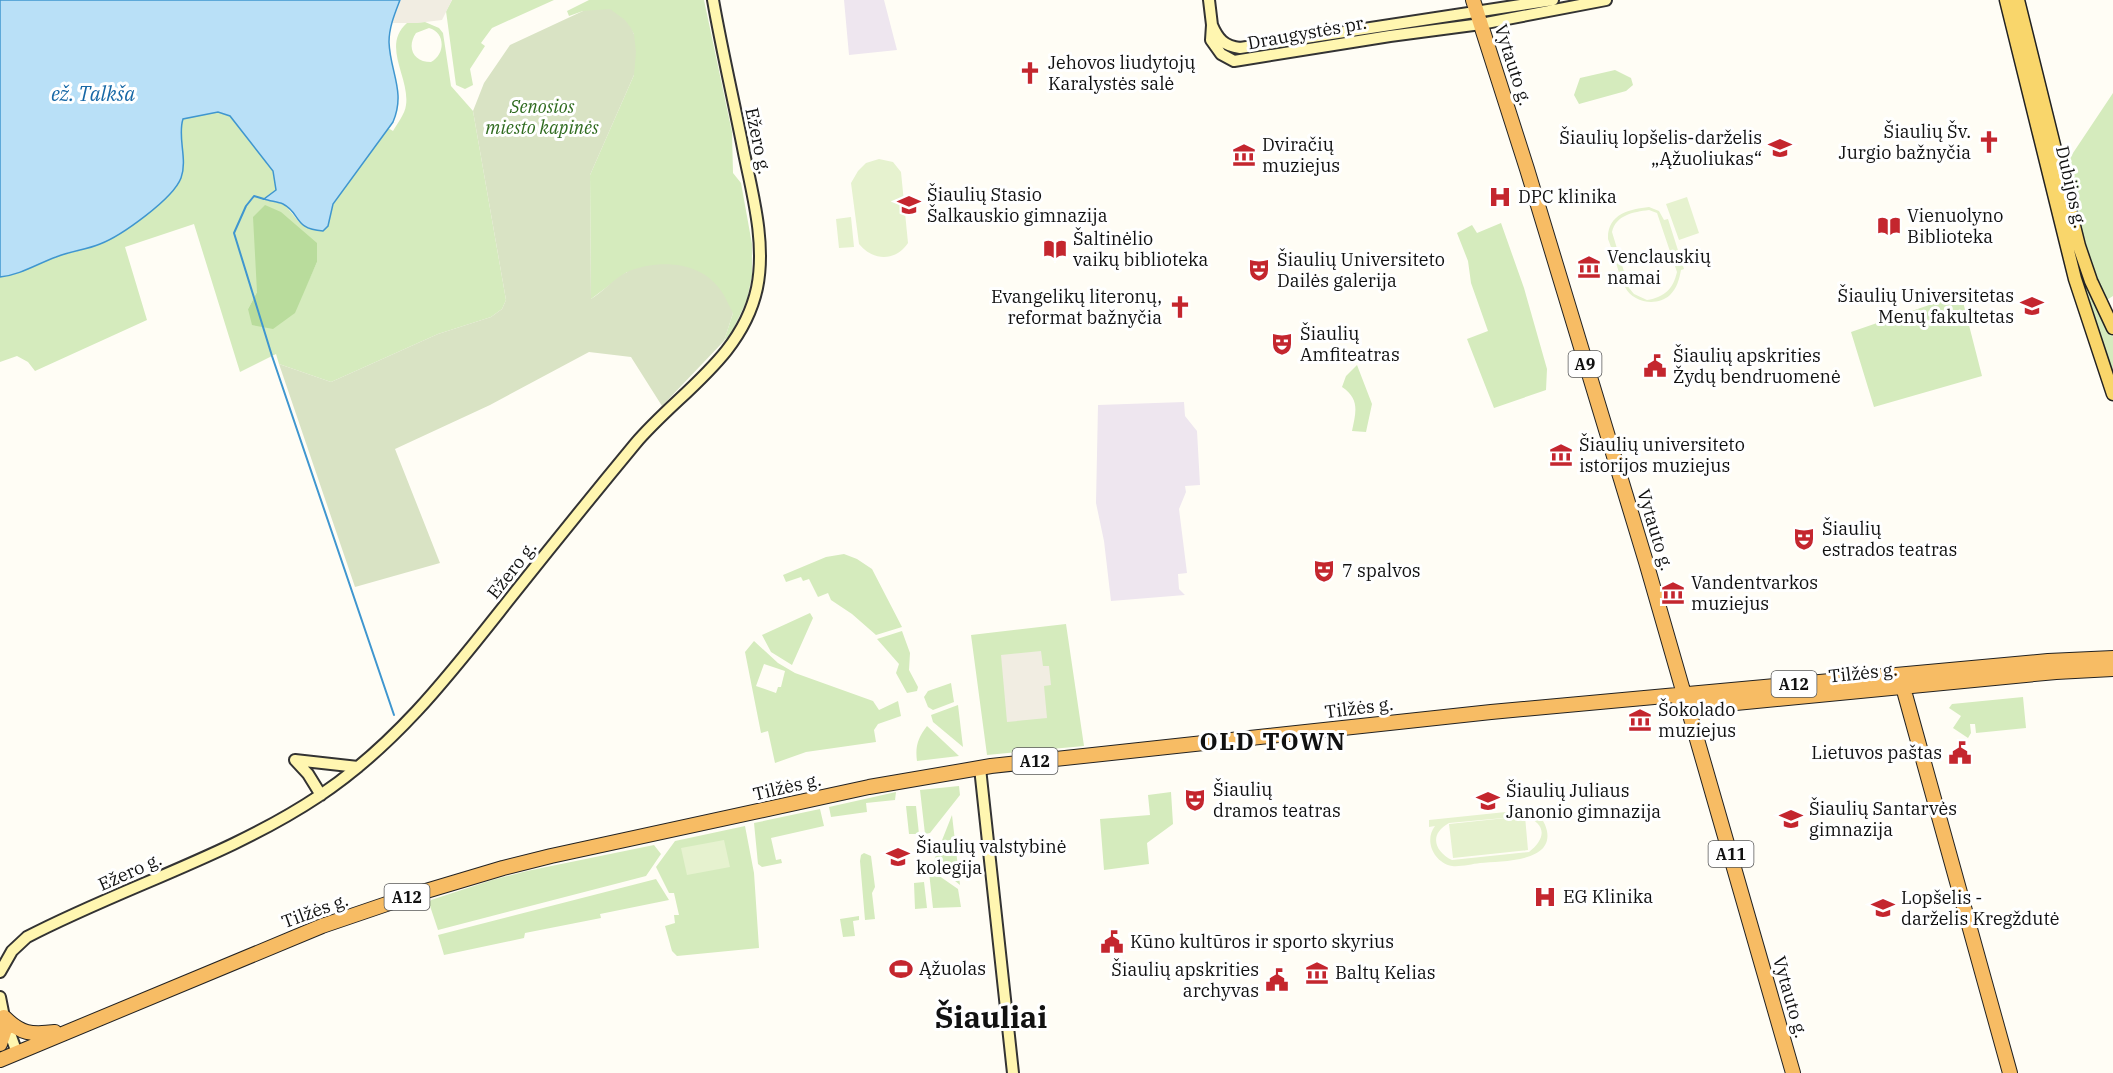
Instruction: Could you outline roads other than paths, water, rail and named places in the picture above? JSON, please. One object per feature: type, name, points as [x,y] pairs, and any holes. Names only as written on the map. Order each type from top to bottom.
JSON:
[{"type":"highway","name":"Vytauto g.","points":[[1477,12],[1527,169],[1686,700],[1792,1073]]},
{"type":"highway","name":"Tilžės g.","points":[[0,1060],[322,926],[416,894],[503,868],[870,787],[980,768],[1491,712],[1617,701],[1629,704],[1671,703],[1686,700],[1706,706],[2048,661],[2113,658]]},
{"type":"highway","name":"Tilžės g.","points":[[1903,680],[2113,669]]},
{"type":"highway","points":[[1903,680],[2010,1073]]},
{"type":"highway","points":[[4,1017],[20,1031],[28,1033],[41,1034],[72,1030]]},
{"type":"highway","points":[[0,1044],[5,1029],[4,1017]]},
{"type":"main road","name":"Ežero g.","points":[[0,972],[12,951],[27,937],[264,829],[321,795],[396,735],[447,677],[640,438],[719,361],[738,336],[747,318],[757,287],[760,263],[759,242],[749,178],[713,0]]},
{"type":"main road","name":"Draugystės pr.","points":[[1209,0],[1211,40],[1215,48],[1228,58],[1241,61],[1390,36],[1477,12],[1553,0]]},
{"type":"main road","name":"Draugystės pr.","points":[[1477,12],[1606,0]]},
{"type":"main road","name":"Dubijos g.","points":[[2006,0],[2074,279],[2113,394]]},
{"type":"main road","name":"Dubijos g.","points":[[2018,0],[2079,246],[2091,281],[2113,328]]},
{"type":"main road","points":[[321,795],[308,774],[295,760],[358,767]]},
{"type":"main road","points":[[980,768],[1013,1073]]},
{"type":"main road","points":[[0,997],[4,1017],[17,1053]]},
{"type":"water","name":"ež. Talkša","points":[[0,0],[400,0],[389,36],[398,91],[397,111],[393,122],[333,204],[328,226],[323,231],[313,230],[302,224],[283,204],[264,199],[276,190],[273,171],[230,116],[218,112],[183,119],[181,178],[168,196],[145,216],[100,244],[61,255],[15,274],[0,277]]},
{"type":"waterway","points":[[264,199],[254,196],[246,206],[234,233],[272,356],[394,715]]},
{"type":"place","name":"Jehovos liudytojų Karalystės salė","points":[[1030,73]]},
{"type":"place","name":"Šiaulių Šv. Jurgio bažnyčia","points":[[1989,142]]},
{"type":"place","name":"Šiaulių lopšelis-darželis „Ąžuoliukas“","points":[[1780,148]]},
{"type":"place","name":"Dviračių muziejus","points":[[1244,155]]},
{"type":"place","name":"DPC klinika","points":[[1500,197]]},
{"type":"place","name":"Šiaulių Stasio Šalkauskio gimnazija","points":[[909,205]]},
{"type":"place","name":"Vienuolyno Biblioteka","points":[[1889,226]]},
{"type":"place","name":"Šaltinėlio vaikų biblioteka","points":[[1055,249]]},
{"type":"place","name":"Venclauskių namai","points":[[1589,267]]},
{"type":"place","name":"Šiaulių Universiteto Dailės galerija","points":[[1259,270]]},
{"type":"place","name":"Šiaulių Universitetas Menų fakultetas","points":[[2032,306]]},
{"type":"place","name":"Evangelikų literonų, reformat bažnyčia","points":[[1180,307]]},
{"type":"place","name":"Šiaulių Amfiteatras","points":[[1282,344]]},
{"type":"place","name":"Šiaulių apskrities Žydų bendruomenė","points":[[1655,366]]},
{"type":"place","name":"Šiaulių universiteto istorijos muziejus","points":[[1561,455]]},
{"type":"place","name":"Šiaulių estrados teatras","points":[[1804,539]]},
{"type":"place","name":"7 spalvos","points":[[1324,571]]},
{"type":"place","name":"Vandentvarkos muziejus","points":[[1673,593]]},
{"type":"place","name":"Šokolado muziejus","points":[[1640,720]]},
{"type":"place","name":"Lietuvos paštas","points":[[1960,753]]},
{"type":"place","name":"Šiaulių dramos teatras","points":[[1195,800]]},
{"type":"place","name":"Šiaulių Juliaus Janonio gimnazija","points":[[1488,801]]},
{"type":"place","name":"Šiaulių Santarvės gimnazija","points":[[1791,819]]},
{"type":"place","name":"Šiaulių valstybinė kolegija","points":[[898,857]]},
{"type":"place","name":"EG Klinika","points":[[1545,897]]},
{"type":"place","name":"Lopšelis - darželis Kregždutė","points":[[1883,908]]},
{"type":"place","name":"Kūno kultūros ir sporto skyrius","points":[[1112,942]]},
{"type":"place","name":"Ąžuolas","points":[[901,969]]},
{"type":"place","name":"Baltų Kelias","points":[[1317,973]]},
{"type":"place","name":"Šiaulių apskrities archyvas","points":[[1277,980]]},
{"type":"district","name":"OLD TOWN","points":[[1273,742]]},
{"type":"district","name":"Šiauliai","points":[[991,1018]]},
{"type":"park label","name":"Senosios miesto kapinės","points":[[542,117]]}]
